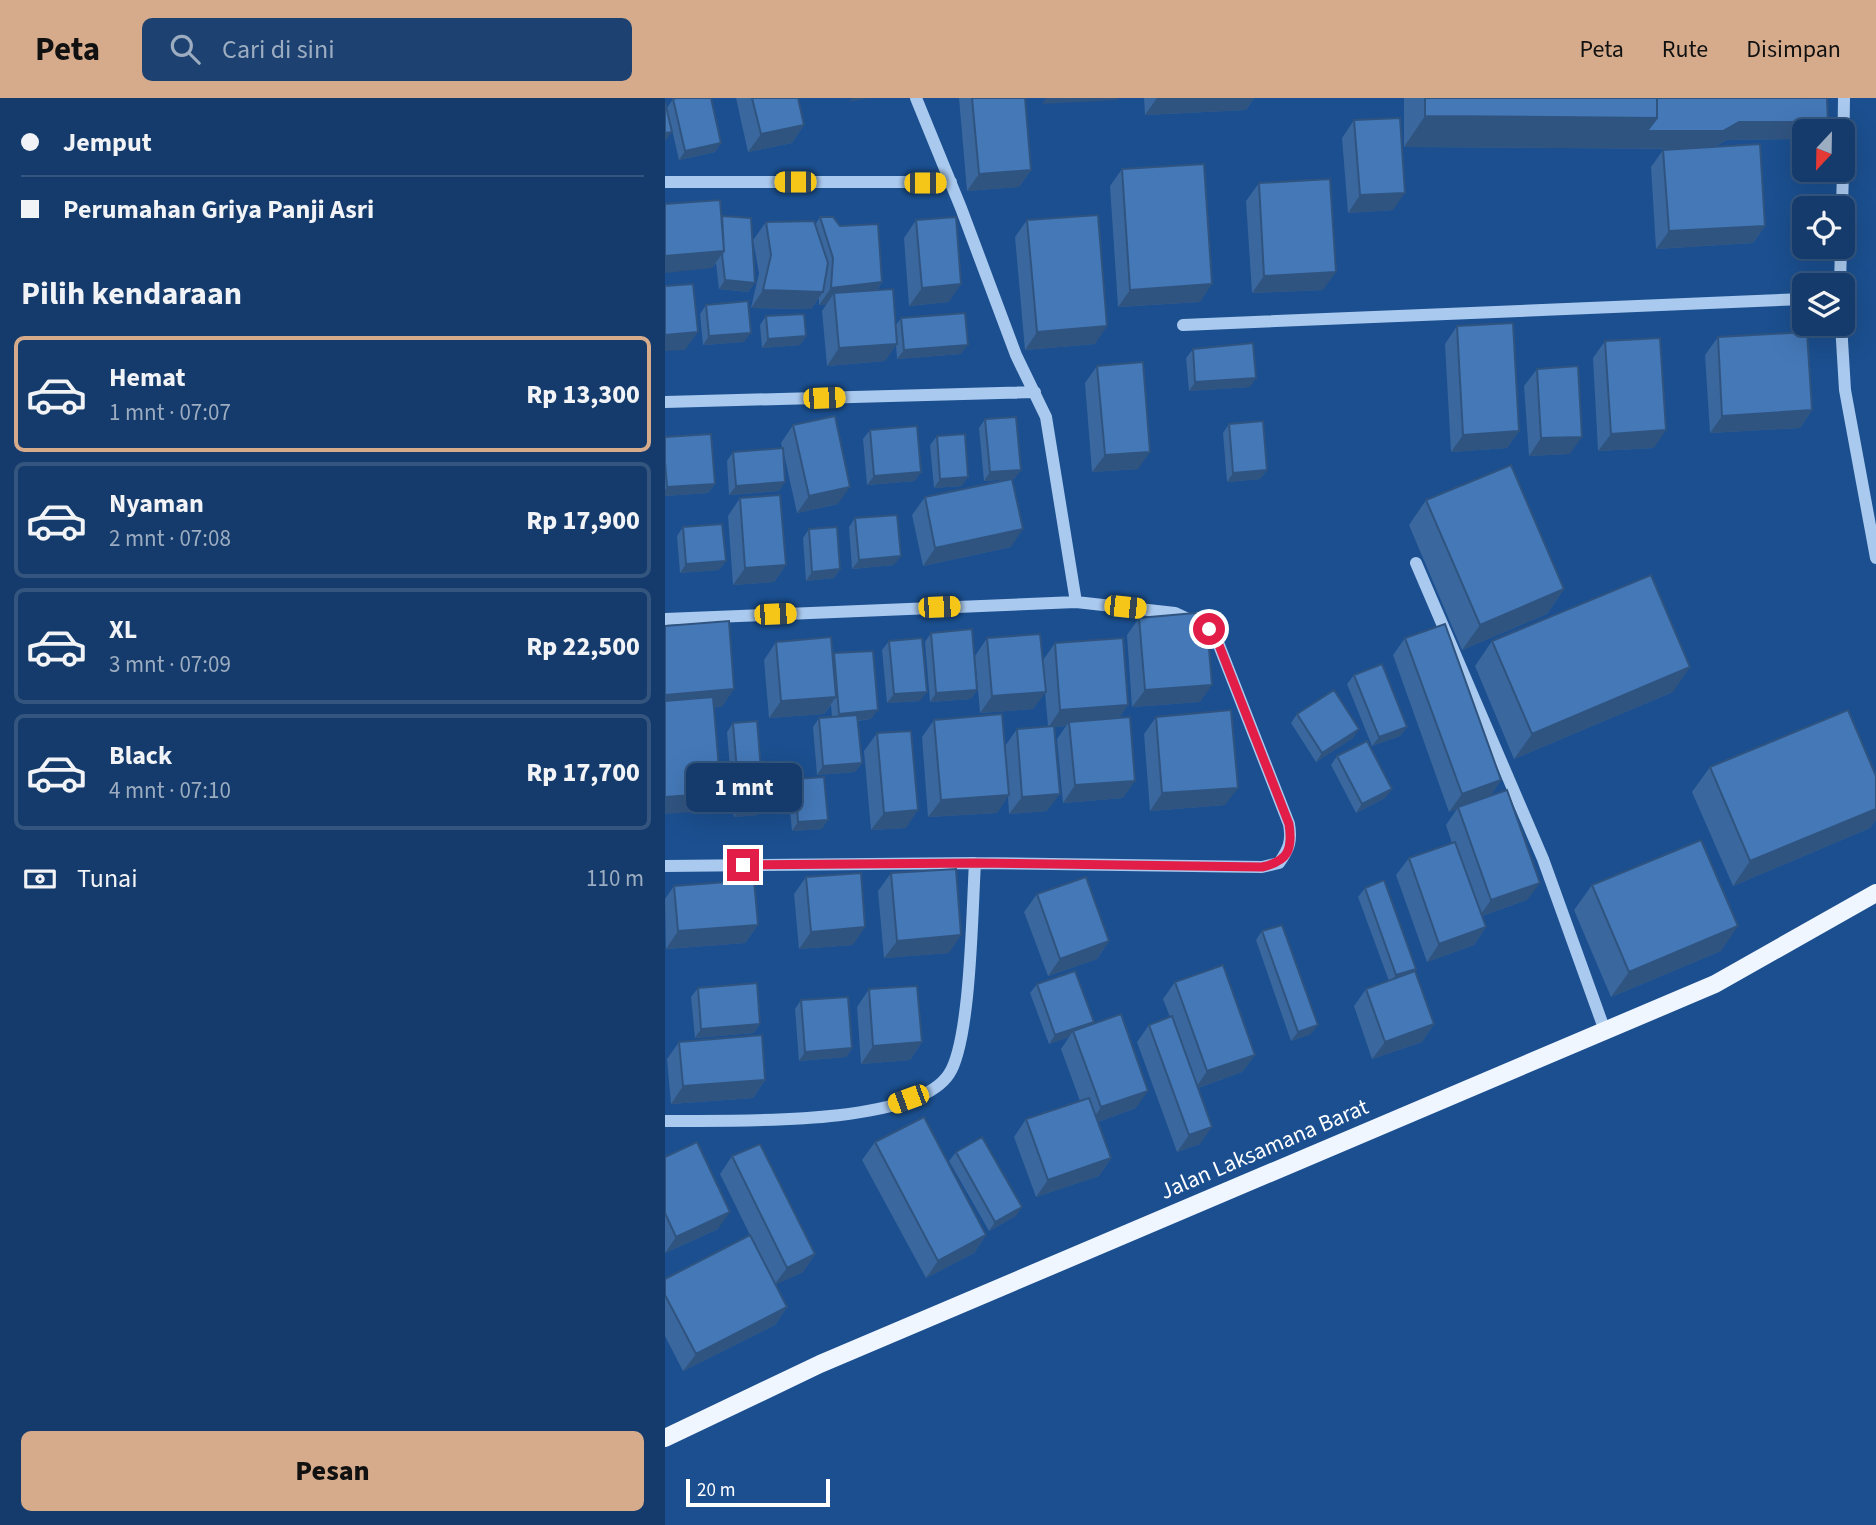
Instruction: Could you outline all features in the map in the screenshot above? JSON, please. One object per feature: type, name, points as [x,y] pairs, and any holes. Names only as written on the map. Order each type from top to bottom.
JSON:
[{"type":"main road","name":"Jalan Laksamana Barat","points":[[665,1438],[833,1359],[1715,985],[1876,892]]},
{"type":"street","points":[[916,98],[1016,355],[1046,417],[1076,602]]},
{"type":"street","points":[[1844,98],[1844,119]]},
{"type":"street","points":[[665,182],[951,183]]},
{"type":"street","points":[[1183,325],[1792,300]]},
{"type":"street","points":[[1842,336],[1845,390],[1876,558]]},
{"type":"street","points":[[665,402],[1035,392]]},
{"type":"street","points":[[1416,563],[1543,859],[1605,1031]]},
{"type":"street","points":[[665,619],[1076,602],[1175,613],[1209,629],[1217,640],[1289,824],[1291,839],[1289,850],[1279,863],[1262,867],[975,863],[665,866]]},
{"type":"street","points":[[665,1121],[817,1119],[870,1112],[927,1092],[949,1075],[963,1040],[975,863]]},
{"type":"building","points":[[711,98],[721,143],[685,151],[673,99]]},
{"type":"building","points":[[752,98],[798,98],[804,125],[761,134]]},
{"type":"building","points":[[972,98],[1025,98],[1031,170],[979,174]]},
{"type":"building","points":[[1425,98],[1657,98],[1657,118],[1425,116]]},
{"type":"building","points":[[1657,98],[1827,98],[1828,119],[1739,122],[1723,131],[1647,131],[1657,118]]},
{"type":"building","points":[[665,102],[672,132],[665,133]]},
{"type":"building","points":[[1400,118],[1405,193],[1360,195],[1354,120]]},
{"type":"building","points":[[1760,144],[1765,226],[1669,231],[1663,150]]},
{"type":"building","points":[[1204,164],[1212,284],[1130,290],[1122,169]]},
{"type":"building","points":[[1330,179],[1336,272],[1264,276],[1259,183]]},
{"type":"building","points":[[720,200],[724,251],[665,256],[665,204]]},
{"type":"building","points":[[1098,215],[1107,326],[1037,332],[1027,220]]},
{"type":"building","points":[[722,216],[751,218],[755,283],[725,280]]},
{"type":"building","points":[[820,217],[833,217],[840,226],[878,224],[882,282],[831,288],[833,258]]},
{"type":"building","points":[[956,217],[961,284],[922,288],[916,220]]},
{"type":"building","points":[[814,221],[828,263],[823,292],[763,290],[771,255],[766,222]]},
{"type":"building","points":[[693,284],[698,332],[665,335],[665,286]]},
{"type":"building","points":[[893,289],[897,344],[839,348],[834,293]]},
{"type":"building","points":[[748,301],[751,333],[709,336],[706,305]]},
{"type":"building","points":[[965,313],[968,345],[904,350],[901,318]]},
{"type":"building","points":[[804,314],[806,336],[768,339],[766,316]]},
{"type":"building","points":[[1513,323],[1519,431],[1463,435],[1457,326]]},
{"type":"building","points":[[1792,333],[1792,336],[1807,336],[1812,410],[1722,416],[1718,337]]},
{"type":"building","points":[[1660,338],[1666,430],[1611,434],[1605,341]]},
{"type":"building","points":[[1253,343],[1256,378],[1195,382],[1193,349]]},
{"type":"building","points":[[1143,362],[1150,452],[1105,455],[1097,366]]},
{"type":"building","points":[[1578,366],[1582,437],[1541,438],[1537,369]]},
{"type":"building","points":[[835,416],[850,487],[809,496],[793,425]]},
{"type":"building","points":[[1016,417],[1021,470],[990,472],[985,419]]},
{"type":"building","points":[[1263,421],[1267,470],[1233,473],[1229,424]]},
{"type":"building","points":[[917,426],[921,472],[874,476],[870,430]]},
{"type":"building","points":[[711,434],[715,484],[667,487],[665,437]]},
{"type":"building","points":[[965,434],[968,477],[940,479],[937,436]]},
{"type":"building","points":[[783,448],[785,482],[736,486],[733,452]]},
{"type":"building","points":[[1511,465],[1564,589],[1480,625],[1426,500]]},
{"type":"building","points":[[1012,479],[1023,529],[935,548],[925,497]]},
{"type":"building","points":[[780,495],[786,565],[745,568],[740,498]]},
{"type":"building","points":[[897,515],[901,556],[859,560],[855,518]]},
{"type":"building","points":[[722,524],[726,561],[686,564],[683,527]]},
{"type":"building","points":[[837,527],[840,569],[812,572],[809,529]]},
{"type":"building","points":[[1651,575],[1690,667],[1532,734],[1492,641]]},
{"type":"building","points":[[1206,612],[1212,685],[1145,690],[1139,618]]},
{"type":"building","points":[[729,621],[734,689],[665,695],[665,626]]},
{"type":"building","points":[[1445,624],[1501,780],[1462,794],[1405,638]]},
{"type":"building","points":[[972,629],[977,690],[936,693],[931,633]]},
{"type":"building","points":[[1040,634],[1046,692],[992,696],[987,638]]},
{"type":"building","points":[[831,637],[836,697],[781,701],[776,642]]},
{"type":"building","points":[[922,638],[927,692],[894,694],[889,641]]},
{"type":"building","points":[[1123,638],[1128,705],[1060,710],[1055,643]]},
{"type":"building","points":[[873,651],[878,710],[839,714],[834,653]]},
{"type":"building","points":[[1382,664],[1407,727],[1379,737],[1354,675]]},
{"type":"building","points":[[1334,690],[1359,729],[1322,753],[1297,714]]},
{"type":"building","points":[[713,697],[721,793],[665,797],[665,701]]},
{"type":"building","points":[[1231,710],[1238,788],[1162,793],[1156,717]]},
{"type":"building","points":[[1848,710],[1876,776],[1876,809],[1750,861],[1710,767]]},
{"type":"building","points":[[1002,714],[1009,795],[941,800],[934,720]]},
{"type":"building","points":[[857,715],[862,763],[823,766],[819,718]]},
{"type":"building","points":[[1130,717],[1135,781],[1075,785],[1069,722]]},
{"type":"building","points":[[757,721],[764,806],[740,808],[733,723]]},
{"type":"building","points":[[1054,726],[1060,794],[1022,797],[1017,729]]},
{"type":"building","points":[[911,731],[918,810],[884,813],[877,733]]},
{"type":"building","points":[[1367,741],[1392,789],[1362,804],[1337,756]]},
{"type":"building","points":[[824,777],[828,820],[798,822],[795,779]]},
{"type":"building","points":[[1507,790],[1540,883],[1491,900],[1458,807]]},
{"type":"building","points":[[1701,840],[1738,926],[1629,972],[1592,885]]},
{"type":"building","points":[[1455,842],[1486,927],[1439,944],[1409,858]]},
{"type":"building","points":[[956,869],[961,935],[897,941],[891,873]]},
{"type":"building","points":[[861,873],[865,927],[811,932],[806,877]]},
{"type":"building","points":[[1086,877],[1109,941],[1060,959],[1037,894]]},
{"type":"building","points":[[754,880],[758,925],[678,931],[674,886]]},
{"type":"building","points":[[1384,880],[1416,969],[1396,975],[1365,888]]},
{"type":"building","points":[[1282,925],[1318,1025],[1298,1032],[1262,931]]},
{"type":"building","points":[[1223,965],[1255,1055],[1207,1071],[1175,982]]},
{"type":"building","points":[[1075,971],[1094,1022],[1055,1035],[1037,984]]},
{"type":"building","points":[[1415,971],[1434,1024],[1385,1042],[1366,989]]},
{"type":"building","points":[[757,983],[760,1024],[701,1029],[698,988]]},
{"type":"building","points":[[917,986],[922,1042],[873,1046],[869,989]]},
{"type":"building","points":[[848,997],[852,1048],[805,1052],[801,1000]]},
{"type":"building","points":[[1121,1014],[1148,1091],[1101,1107],[1073,1031]]},
{"type":"building","points":[[1172,1016],[1212,1127],[1189,1135],[1149,1025]]},
{"type":"building","points":[[762,1035],[765,1080],[683,1086],[679,1042]]},
{"type":"building","points":[[1089,1098],[1111,1158],[1048,1180],[1026,1119]]},
{"type":"building","points":[[924,1117],[986,1235],[938,1261],[875,1142]]},
{"type":"building","points":[[982,1137],[1022,1207],[995,1222],[956,1152]]},
{"type":"building","points":[[697,1142],[730,1212],[676,1237],[665,1213],[665,1157]]},
{"type":"building","points":[[760,1144],[815,1254],[787,1268],[732,1156]]},
{"type":"building","points":[[750,1235],[787,1307],[696,1354],[665,1295],[665,1279]]},
{"type":"route","points":[[743,865],[975,863],[1262,867],[1279,863],[1289,850],[1289,824],[1217,640],[1209,629]]}]
